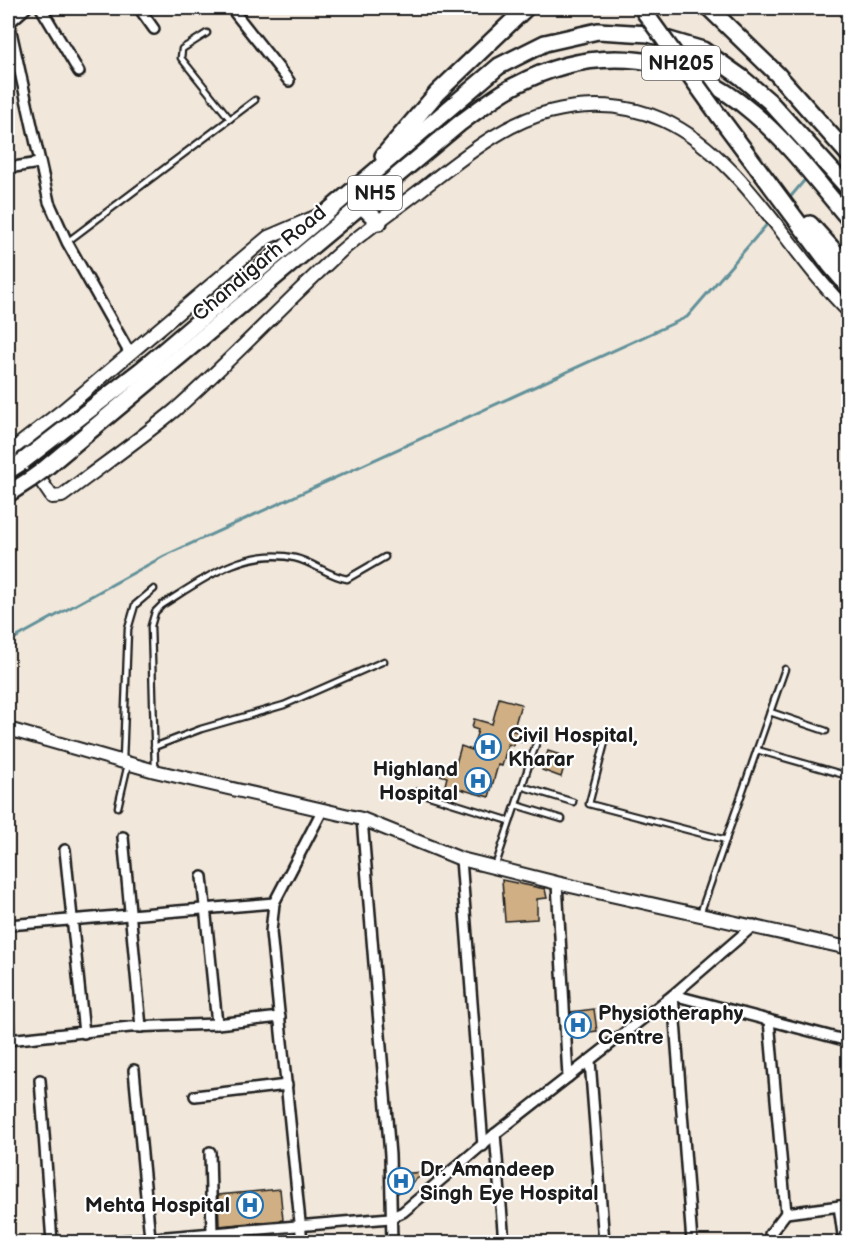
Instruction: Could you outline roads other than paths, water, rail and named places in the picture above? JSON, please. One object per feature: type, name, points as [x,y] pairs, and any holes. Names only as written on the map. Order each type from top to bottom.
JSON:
[{"type":"highway","points":[[373,172],[386,150],[412,119],[526,8]]},
{"type":"highway","name":"NH205","points":[[709,8],[786,84],[849,154]]},
{"type":"highway","name":"NH205","points":[[642,9],[830,265],[849,286]]},
{"type":"highway","name":"NH5","points":[[8,471],[141,370],[499,66],[545,43],[598,32],[649,34],[703,50],[768,100],[849,188]]},
{"type":"highway","name":"Chandigarh Road","points":[[8,494],[36,475],[459,123],[515,85],[576,62],[616,57],[655,62],[709,80],[754,113],[849,218]]},
{"type":"highway","points":[[768,100],[786,84]]},
{"type":"highway","points":[[772,187],[849,266]]},
{"type":"highway","points":[[362,205],[379,222]]},
{"type":"street","points":[[26,8],[8,22],[11,56],[49,202],[67,242],[129,352]]},
{"type":"street","points":[[41,8],[79,72]]},
{"type":"street","points":[[139,8],[154,28]]},
{"type":"street","points":[[231,8],[289,81]]},
{"type":"street","points":[[324,213],[268,237],[63,410],[12,450],[52,497],[62,496],[175,409],[342,251],[379,222],[503,130],[548,112],[590,105],[632,109],[663,120],[690,136],[730,168],[815,277],[849,311]]},
{"type":"street","points":[[8,168],[39,163]]},
{"type":"street","points":[[8,729],[155,771],[362,819],[461,859],[557,883],[754,925],[849,948]]},
{"type":"street","points":[[302,1242],[271,932],[274,903],[322,811]]},
{"type":"street","points":[[362,819],[390,1155],[392,1242]]},
{"type":"street","points":[[123,837],[141,1027]]},
{"type":"street","points":[[65,850],[84,1033]]},
{"type":"street","points":[[461,859],[483,1146]]},
{"type":"street","points":[[202,877],[217,1024]]},
{"type":"street","points":[[557,883],[568,1077]]},
{"type":"street","points":[[8,926],[73,919],[207,911],[274,903]]},
{"type":"street","points":[[108,1242],[390,1218],[404,1212],[495,1134],[673,995],[754,925]]},
{"type":"street","points":[[673,995],[849,1041]]},
{"type":"street","points":[[673,995],[692,1242]]},
{"type":"street","points":[[8,1018],[8,1040],[280,1017]]},
{"type":"street","points":[[770,1020],[786,1213],[770,1234],[771,1242]]},
{"type":"street","points":[[590,1061],[604,1242]]},
{"type":"street","points":[[134,1070],[150,1238]]},
{"type":"street","points":[[40,1080],[52,1242]]},
{"type":"street","points":[[195,1096],[287,1085]]},
{"type":"street","points":[[495,1134],[504,1242]]},
{"type":"street","points":[[210,1152],[212,1233]]},
{"type":"street","points":[[786,1213],[844,1206],[844,1242]]},
{"type":"lane","points":[[207,33],[182,49],[181,58],[230,119]]},
{"type":"lane","points":[[67,242],[255,100]]},
{"type":"lane","points":[[155,771],[152,626],[155,612],[162,605],[222,568],[252,558],[293,558],[347,579],[385,557]]},
{"type":"lane","points":[[118,807],[125,763],[128,628],[135,605],[154,589]]},
{"type":"lane","points":[[154,747],[201,729],[284,705],[384,661]]},
{"type":"lane","points":[[700,914],[785,669]]},
{"type":"lane","points":[[770,712],[826,731]]},
{"type":"lane","points":[[495,867],[537,741]]},
{"type":"lane","points":[[605,742],[589,804],[726,840]]},
{"type":"lane","points":[[757,750],[849,776]]},
{"type":"lane","points":[[521,786],[573,802]]},
{"type":"lane","points":[[417,792],[510,821]]},
{"type":"lane","points":[[516,805],[562,819]]},
{"type":"waterway","points":[[840,140],[848,130]]},
{"type":"waterway","points":[[787,201],[808,176]]},
{"type":"waterway","points":[[8,642],[164,556],[687,317],[769,222]]},
{"type":"place","name":"Civil Hospital, Kharar","points":[[488,747]]},
{"type":"place","name":"Highland Hospital","points":[[478,781]]},
{"type":"place","name":"Physiotheraphy Centre","points":[[578,1025]]},
{"type":"place","name":"Dr. Amandeep Singh Eye Hospital","points":[[401,1181]]},
{"type":"place","name":"Mehta Hospital","points":[[250,1205]]}]
